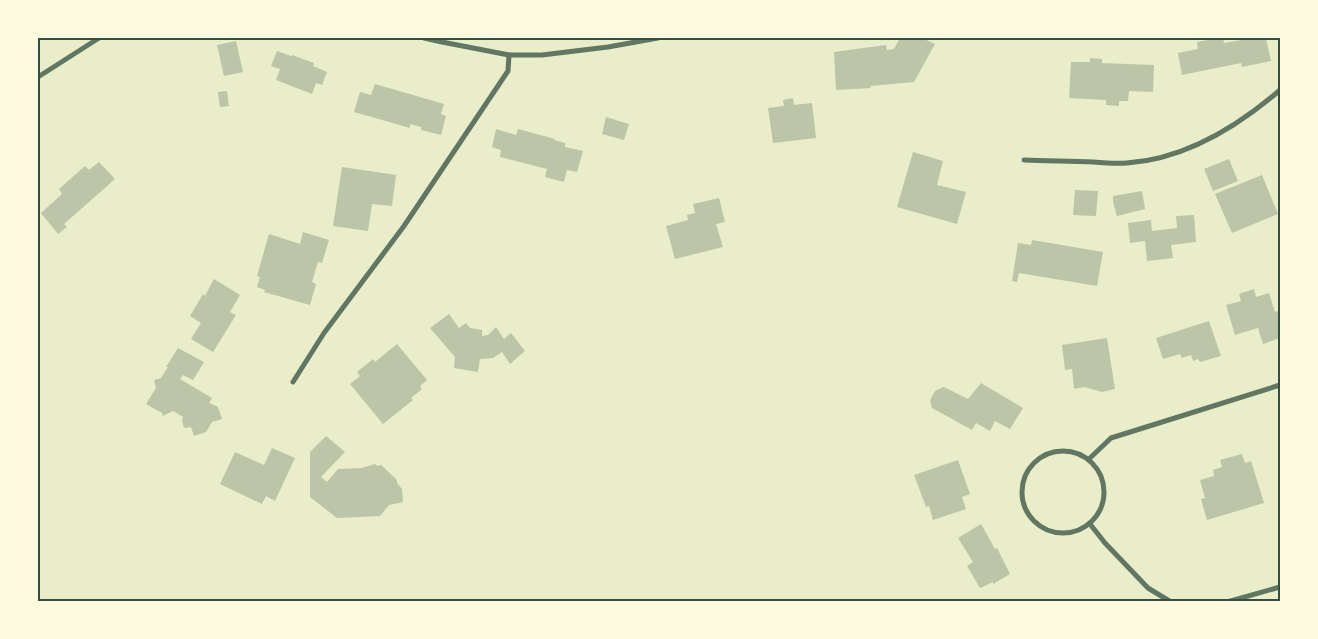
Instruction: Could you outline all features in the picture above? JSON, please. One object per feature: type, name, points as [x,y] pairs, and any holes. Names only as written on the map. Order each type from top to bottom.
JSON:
[{"type":"street","points":[[38,77],[99,38]]},
{"type":"street","points":[[424,38],[509,55],[542,55],[608,48],[658,38]]},
{"type":"street","points":[[293,382],[324,333],[404,226],[508,71],[509,55]]},
{"type":"street","points":[[1024,160],[1126,163],[1151,160],[1212,138],[1254,112],[1280,90]]},
{"type":"street","points":[[1088,459],[1110,438],[1280,385]]},
{"type":"street","points":[[1062,451],[1075,452],[1088,459],[1100,472],[1105,491],[1098,515],[1081,530],[1058,533],[1045,529],[1032,519],[1025,506],[1022,491],[1025,477],[1034,463],[1047,454],[1062,451]]},
{"type":"street","points":[[1090,524],[1105,543],[1148,588],[1171,602]]},
{"type":"street","points":[[1227,602],[1280,586]]},
{"type":"building","points":[[900,38],[922,38],[935,44],[914,82],[870,86],[871,88],[836,90],[834,52],[886,45],[887,50],[894,49]]},
{"type":"building","points":[[1223,38],[1224,43],[1266,38],[1271,61],[1242,67],[1241,63],[1182,75],[1178,53],[1198,49],[1197,42]]},
{"type":"building","points":[[236,41],[243,72],[224,76],[217,45]]},
{"type":"building","points":[[277,51],[314,63],[313,66],[327,72],[322,85],[316,83],[312,94],[276,80],[280,69],[271,66]]},
{"type":"building","points":[[1090,58],[1102,59],[1102,63],[1154,65],[1153,92],[1129,91],[1128,101],[1119,101],[1119,106],[1106,105],[1106,100],[1069,98],[1071,62],[1090,62]]},
{"type":"building","points":[[375,84],[444,104],[441,114],[446,116],[441,135],[421,130],[421,127],[410,124],[410,128],[354,112],[360,92],[371,95]]},
{"type":"building","points":[[227,91],[229,106],[220,107],[218,92]]},
{"type":"building","points":[[793,98],[794,105],[812,103],[816,138],[773,143],[768,108],[784,106],[783,100]]},
{"type":"building","points":[[606,117],[629,124],[624,140],[602,134]]},
{"type":"building","points":[[496,129],[516,135],[518,129],[555,139],[565,143],[565,147],[583,151],[577,172],[567,170],[564,182],[545,177],[547,169],[500,157],[501,150],[492,147]]},
{"type":"building","points":[[913,152],[943,161],[937,185],[966,192],[957,224],[897,207]]},
{"type":"building","points":[[1229,159],[1238,181],[1213,191],[1204,169]]},
{"type":"building","points":[[99,162],[115,179],[64,224],[67,227],[58,234],[41,213],[62,194],[59,189],[85,166],[89,170]]},
{"type":"building","points":[[342,167],[396,175],[392,206],[372,204],[368,231],[333,226]]},
{"type":"building","points":[[1262,175],[1278,214],[1232,233],[1215,194]]},
{"type":"building","points":[[1075,190],[1098,191],[1096,216],[1073,215]]},
{"type":"building","points":[[1142,191],[1145,209],[1117,216],[1113,196]]},
{"type":"building","points":[[719,198],[725,222],[716,224],[723,247],[675,259],[666,226],[688,220],[687,215],[695,213],[693,204]]},
{"type":"building","points":[[1194,215],[1196,242],[1171,245],[1173,258],[1147,261],[1145,241],[1130,243],[1128,223],[1151,220],[1152,231],[1177,228],[1176,216]]},
{"type":"building","points":[[303,232],[329,240],[322,263],[318,262],[312,282],[316,284],[310,305],[264,292],[265,290],[257,287],[260,277],[257,276],[269,234],[300,244]]},
{"type":"building","points":[[1032,240],[1103,252],[1097,286],[1019,273],[1017,282],[1012,281],[1018,243],[1031,245]]},
{"type":"building","points":[[214,279],[240,295],[230,312],[236,315],[213,352],[191,339],[201,323],[190,316],[203,294],[205,296]]},
{"type":"building","points":[[1254,289],[1256,297],[1269,293],[1275,312],[1280,310],[1280,338],[1263,344],[1258,328],[1235,335],[1226,305],[1241,301],[1239,294]]},
{"type":"building","points":[[449,314],[459,328],[466,323],[470,328],[482,330],[482,336],[488,335],[496,327],[504,339],[511,333],[525,351],[510,364],[502,352],[493,358],[480,359],[478,372],[454,368],[455,357],[430,328]]},
{"type":"building","points":[[1209,321],[1221,356],[1200,362],[1198,359],[1193,361],[1191,355],[1182,358],[1180,354],[1163,359],[1156,338]]},
{"type":"building","points":[[1107,338],[1115,389],[1102,392],[1084,387],[1074,389],[1072,369],[1065,370],[1062,345]]},
{"type":"building","points":[[397,344],[427,380],[420,386],[422,389],[411,398],[413,400],[383,424],[350,384],[360,376],[357,372],[373,359],[375,362]]},
{"type":"building","points":[[178,348],[204,362],[193,380],[183,375],[180,379],[212,398],[209,403],[218,407],[222,419],[212,422],[206,432],[194,436],[191,427],[184,428],[183,417],[173,411],[163,416],[162,413],[146,404],[156,388],[154,380],[161,378]]},
{"type":"building","points":[[981,383],[1023,408],[1010,429],[995,421],[990,431],[976,423],[972,430],[932,408],[930,400],[935,391],[944,387],[968,399]]},
{"type":"building","points":[[326,436],[345,452],[321,477],[327,482],[338,469],[362,468],[375,464],[377,466],[381,465],[397,480],[402,489],[403,502],[389,505],[380,516],[337,518],[310,497],[310,452]]},
{"type":"building","points":[[272,448],[295,458],[275,501],[266,496],[262,504],[220,484],[235,452],[264,465]]},
{"type":"building","points":[[1242,454],[1245,463],[1251,461],[1264,503],[1207,520],[1201,499],[1205,498],[1200,480],[1214,476],[1213,470],[1222,467],[1220,460]]},
{"type":"building","points":[[958,460],[970,494],[962,497],[966,509],[933,520],[929,506],[926,507],[914,475]]},
{"type":"building","points":[[981,524],[995,549],[997,548],[1010,574],[993,584],[993,582],[980,588],[967,566],[973,562],[958,538]]}]
